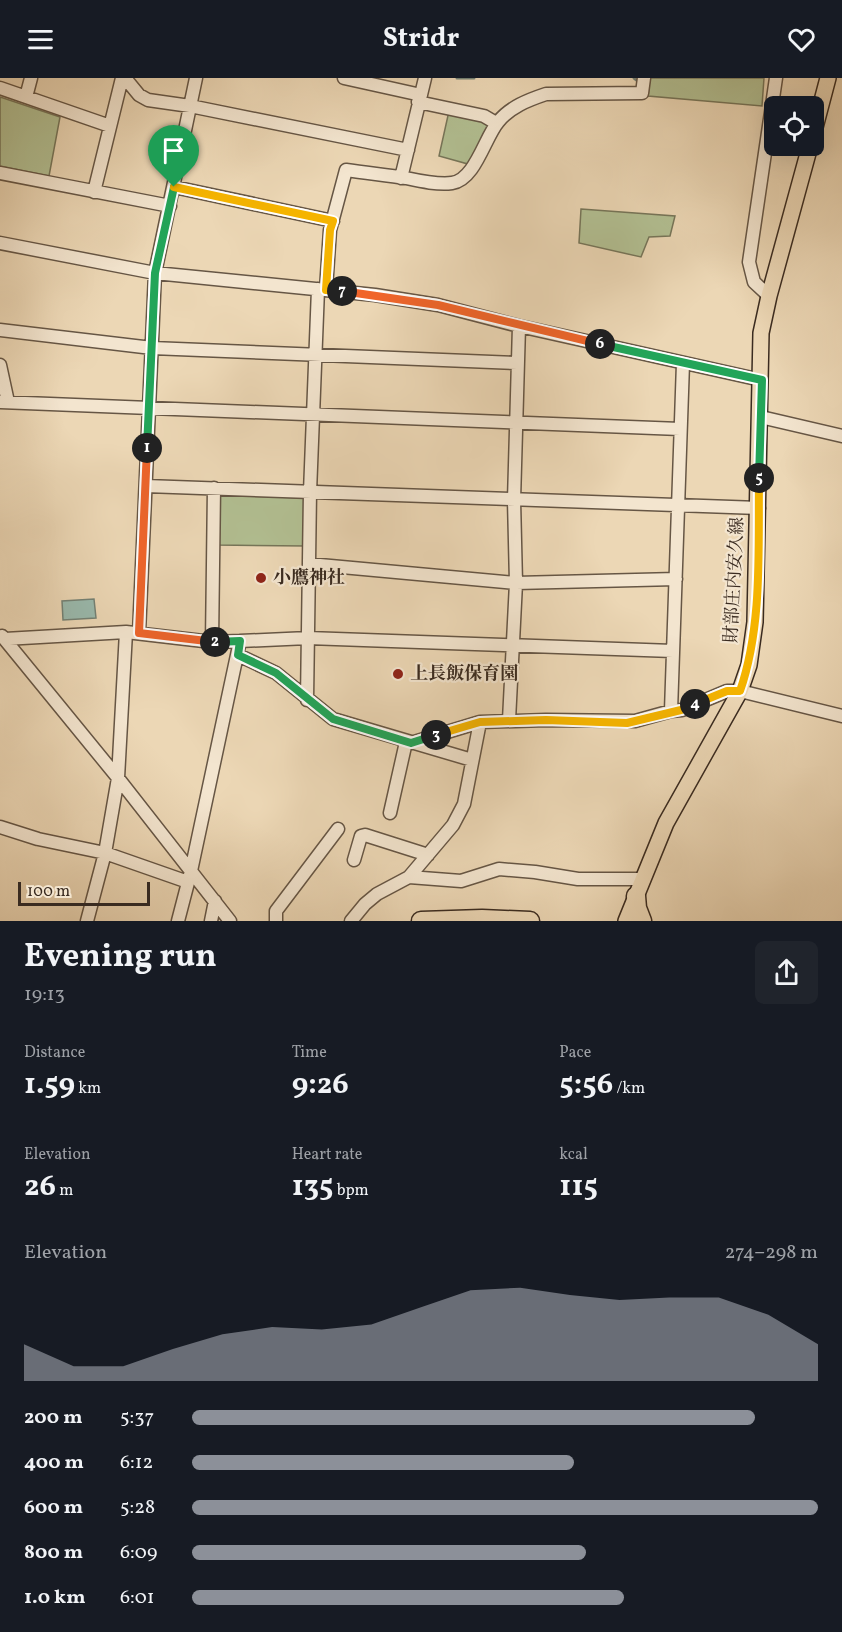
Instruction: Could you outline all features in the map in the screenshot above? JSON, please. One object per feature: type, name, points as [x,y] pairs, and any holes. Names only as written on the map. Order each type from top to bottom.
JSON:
[{"type":"highway","points":[[640,887],[637,908],[642,921]]},
{"type":"highway","points":[[421,921],[482,919],[531,921]]},
{"type":"main road","points":[[823,96],[828,78]]},
{"type":"main road","name":"財部庄内安久線","points":[[626,921],[666,824],[740,691],[749,665],[754,633],[759,508],[761,333],[807,156]]},
{"type":"street","points":[[26,97],[31,78]]},
{"type":"street","points":[[124,78],[139,95],[148,100],[190,106],[408,150]]},
{"type":"street","points":[[94,192],[124,78]]},
{"type":"street","points":[[87,921],[105,853],[118,778],[146,486],[155,273],[196,78]]},
{"type":"street","points":[[344,78],[484,116],[496,123]]},
{"type":"street","points":[[401,178],[425,78]]},
{"type":"street","points":[[307,700],[314,355],[330,230],[346,170],[453,183],[463,178],[475,164],[496,123],[508,112],[531,99],[546,94],[642,93],[644,78]]},
{"type":"street","points":[[769,296],[754,282],[749,262],[776,78]]},
{"type":"street","points":[[0,88],[110,126]]},
{"type":"street","points":[[0,173],[170,206]]},
{"type":"street","points":[[174,187],[333,221]]},
{"type":"street","points":[[0,243],[155,273],[322,289],[438,305],[519,326],[762,380]]},
{"type":"street","points":[[509,720],[516,583],[514,500],[519,326]]},
{"type":"street","points":[[0,330],[152,348],[517,363]]},
{"type":"street","points":[[671,711],[683,363]]},
{"type":"street","points":[[0,365],[4,402],[680,429]]},
{"type":"street","points":[[761,417],[842,436]]},
{"type":"street","points":[[146,486],[759,508]]},
{"type":"street","points":[[212,642],[214,488]]},
{"type":"street","points":[[309,564],[516,583],[676,579]]},
{"type":"street","points":[[2,636],[132,633],[212,642],[308,638],[673,651]]},
{"type":"street","points":[[2,636],[118,778],[190,876],[215,901],[230,921]]},
{"type":"street","points":[[178,921],[190,876],[240,641]]},
{"type":"street","points":[[238,655],[276,673],[333,719],[472,760]]},
{"type":"street","points":[[409,742],[480,722],[509,720],[627,723],[681,710],[727,691],[740,691],[842,716]]},
{"type":"street","points":[[351,921],[377,894],[409,877],[460,814],[468,788],[480,722]]},
{"type":"street","points":[[390,813],[409,742]]},
{"type":"street","points":[[0,827],[38,839],[105,853],[190,876]]},
{"type":"street","points":[[276,921],[276,911],[338,830]]},
{"type":"street","points":[[354,860],[361,836],[366,835],[428,855]]},
{"type":"street","points":[[409,877],[461,881],[499,869],[640,887]]},
{"type":"street","points":[[211,921],[215,901]]},
{"type":"green space","points":[[650,78],[764,78],[762,106],[648,96]]},
{"type":"green space","points":[[0,97],[60,117],[49,176],[0,166]]},
{"type":"green space","points":[[449,111],[490,124],[468,164],[439,156]]},
{"type":"green space","points":[[581,209],[675,216],[670,236],[649,237],[641,257],[579,243]]},
{"type":"green space","points":[[222,495],[304,498],[306,546],[216,545],[218,499]]},
{"type":"water","points":[[94,599],[96,618],[63,620],[62,601]]},
{"type":"waterway","points":[[457,78],[474,78]]},
{"type":"waterway","points":[[634,78],[639,82]]},
{"type":"place","name":"小鷹神社","points":[[261,578]]},
{"type":"place","name":"上長飯保育園","points":[[398,674]]},
{"type":"route","points":[[174,187],[333,221],[330,230],[326,290],[438,305],[519,326],[762,380],[755,622],[749,665],[740,691],[727,691],[681,710],[656,714],[627,723],[546,720],[480,722],[411,743],[333,719],[276,673],[238,655],[240,641],[212,642],[139,633],[155,273],[174,187]]}]
